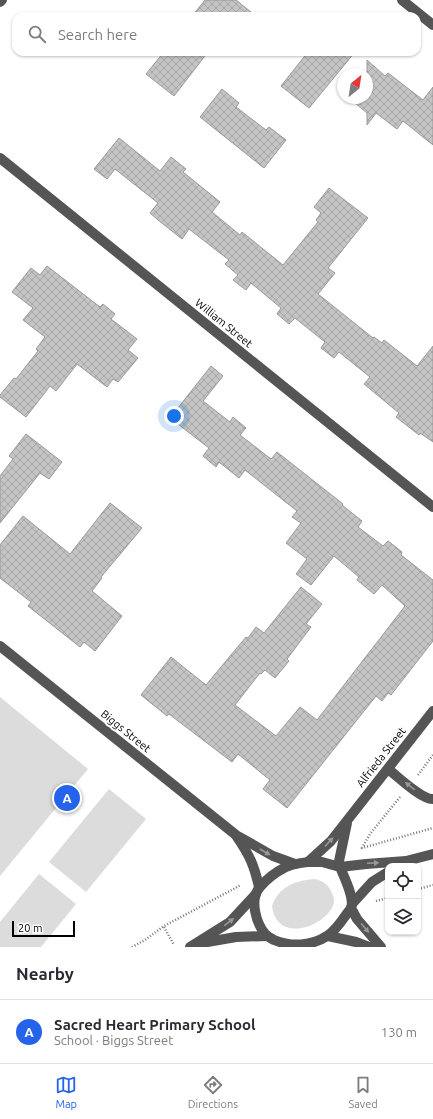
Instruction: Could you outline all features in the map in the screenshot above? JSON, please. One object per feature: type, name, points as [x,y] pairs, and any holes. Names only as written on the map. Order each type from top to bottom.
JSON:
[{"type":"street","points":[[402,0],[417,12]]},
{"type":"street","points":[[421,15],[433,25]]},
{"type":"street","name":"William Street","points":[[0,158],[433,507]]},
{"type":"street","name":"Biggs Street","points":[[0,646],[236,836],[273,856],[295,864]]},
{"type":"street","name":"Alfrieda Street","points":[[308,862],[331,841],[433,711]]},
{"type":"street","points":[[388,769],[428,800],[433,800]]},
{"type":"street","name":"Alfrieda Street","points":[[339,866],[348,819]]},
{"type":"street","name":"Biggs Street","points":[[236,836],[249,854],[255,868],[258,890]]},
{"type":"street","points":[[405,863],[433,854]]},
{"type":"street","points":[[193,946],[230,922],[275,873],[285,867],[308,862],[322,862],[339,866],[385,864]]},
{"type":"street","points":[[339,866],[350,893],[351,906],[357,919],[382,947]]},
{"type":"street","points":[[321,941],[335,929],[351,906],[372,882],[385,874]]},
{"type":"street","points":[[258,890],[255,907],[256,918],[267,936],[279,944],[300,945],[321,941],[356,942],[369,947]]},
{"type":"street","points":[[193,946],[236,937],[267,936]]},
{"type":"path","points":[[433,755],[370,834],[362,848],[433,828]]},
{"type":"path","points":[[132,947],[145,940],[164,926],[244,884]]},
{"type":"path","points":[[421,888],[433,885]]},
{"type":"path","points":[[164,926],[175,947]]},
{"type":"shaded area","points":[[0,697],[88,769],[0,876]]},
{"type":"shaded area","points":[[109,789],[146,819],[86,892],[49,862]]},
{"type":"shaded area","points":[[39,874],[76,904],[41,947],[0,947],[0,922]]},
{"type":"shaded area","points":[[315,879],[324,882],[330,889],[334,901],[331,910],[315,924],[304,928],[284,926],[276,918],[272,906],[275,899],[283,889],[295,883]]},
{"type":"building","points":[[205,0],[236,0],[251,12],[195,12]]},
{"type":"building","points":[[161,56],[205,56],[174,96],[146,74]]},
{"type":"building","points":[[305,56],[352,56],[342,68],[337,68],[337,74],[309,108],[281,86]]},
{"type":"building","points":[[367,60],[385,76],[388,73],[423,100],[433,87],[433,145],[403,121],[397,129],[376,113],[367,125],[367,113],[356,104],[373,104],[373,68],[367,68]]},
{"type":"building","points":[[222,89],[239,103],[236,107],[266,130],[269,127],[286,140],[264,168],[200,117]]},
{"type":"building","points":[[119,138],[160,171],[171,157],[186,169],[183,172],[220,202],[212,212],[240,235],[242,232],[283,265],[318,222],[316,220],[321,213],[314,207],[329,188],[368,218],[328,268],[335,273],[318,294],[373,338],[374,337],[382,343],[384,340],[417,366],[433,346],[433,442],[420,433],[419,435],[396,417],[399,413],[364,384],[370,377],[339,352],[334,358],[321,348],[325,342],[295,318],[289,324],[277,314],[281,308],[251,283],[246,290],[233,280],[238,275],[225,264],[229,260],[189,229],[182,239],[158,220],[150,213],[158,203],[115,169],[107,179],[94,169]]},
{"type":"building","points":[[47,266],[100,307],[103,304],[115,314],[111,319],[137,339],[128,350],[138,358],[118,382],[113,379],[107,387],[77,364],[56,391],[50,386],[26,417],[0,397],[0,395],[14,378],[16,379],[38,351],[36,349],[45,337],[23,320],[33,308],[12,292],[31,268],[40,275]]},
{"type":"building","points":[[211,366],[223,376],[203,401],[230,422],[233,417],[246,428],[240,435],[271,459],[277,452],[343,504],[342,505],[362,521],[358,527],[383,546],[388,541],[402,552],[401,555],[433,580],[433,641],[391,695],[388,693],[382,701],[376,696],[287,808],[263,789],[270,780],[238,754],[232,762],[169,714],[167,716],[141,695],[171,657],[206,685],[256,627],[264,633],[301,587],[322,604],[306,624],[311,627],[287,659],[289,661],[275,678],[265,670],[261,674],[260,673],[235,705],[276,736],[300,707],[317,720],[405,606],[382,585],[374,594],[357,580],[359,577],[334,556],[311,585],[296,574],[307,559],[286,543],[301,523],[292,517],[297,511],[245,470],[239,478],[219,462],[216,467],[203,456],[209,448],[170,418]]},
{"type":"building","points":[[26,434],[62,462],[49,479],[40,473],[0,523],[0,476],[13,459],[9,456]]},
{"type":"building","points":[[110,503],[142,528],[101,577],[102,578],[92,591],[122,616],[95,651],[84,642],[80,647],[28,606],[31,602],[0,578],[0,545],[23,516],[70,554]]},
{"type":"place","name":"Sacred Heart Primary School","points":[[67,798]]}]
